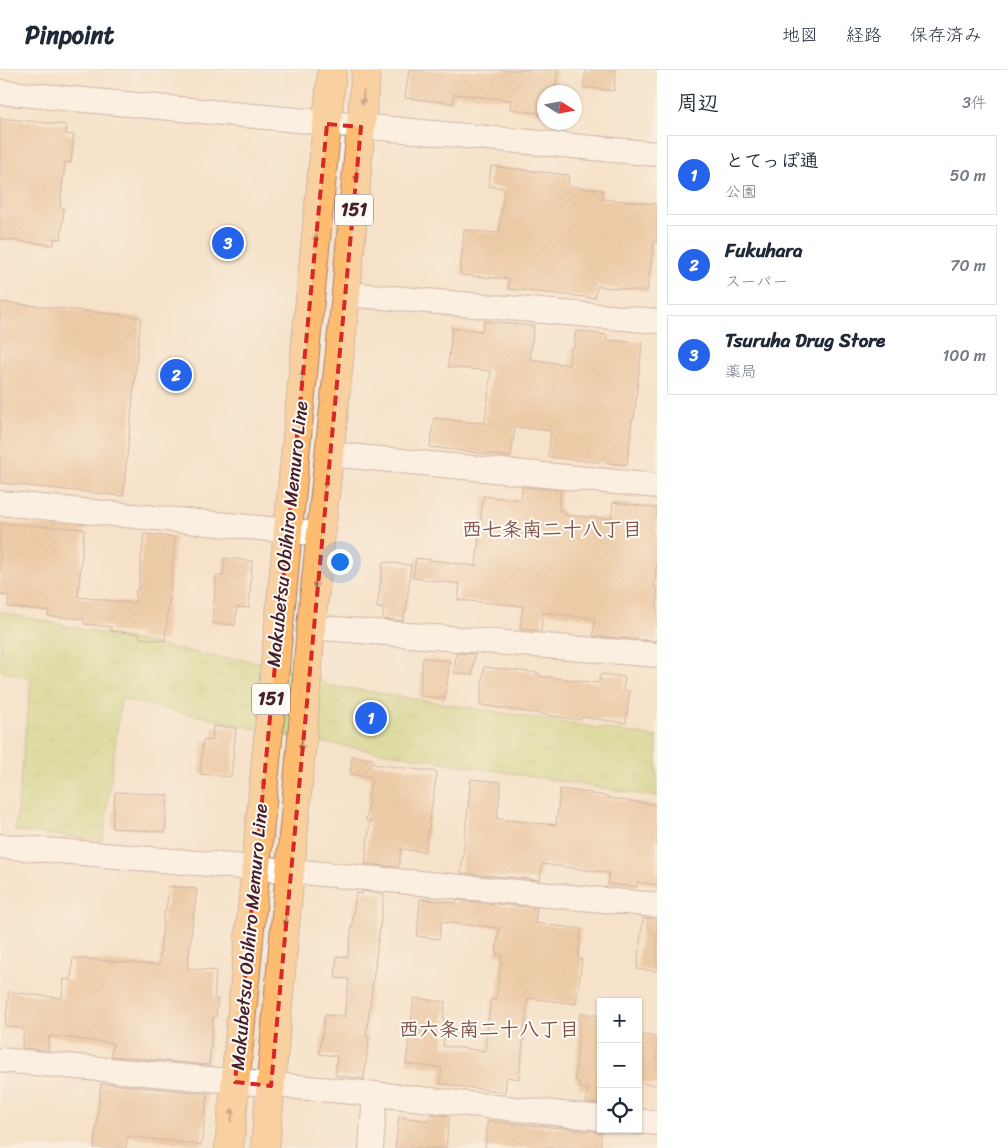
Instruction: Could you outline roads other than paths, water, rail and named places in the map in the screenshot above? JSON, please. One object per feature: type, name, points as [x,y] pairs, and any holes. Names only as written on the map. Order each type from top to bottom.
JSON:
[{"type":"main road","name":"Makubetsu Obihiro Memuro Line","points":[[229,1148],[332,70]]},
{"type":"main road","name":"Makubetsu Obihiro Memuro Line","points":[[265,1148],[311,627],[346,294],[366,70]]},
{"type":"street","points":[[0,92],[657,154]]},
{"type":"street","points":[[346,294],[657,321]]},
{"type":"street","points":[[329,454],[657,486]]},
{"type":"street","points":[[0,503],[321,534]]},
{"type":"street","points":[[311,627],[657,655]]},
{"type":"street","points":[[0,846],[657,905]]},
{"type":"street","points":[[0,1060],[375,1094],[597,1118]]},
{"type":"street","points":[[371,1148],[375,1094]]},
{"type":"street","points":[[642,1121],[657,1123]]},
{"type":"place","name":"Tsuruha Drug Store","points":[[228,243]]},
{"type":"place","name":"Fukuhara","points":[[176,375]]},
{"type":"place","name":"とてっぽ通","points":[[371,718]]},
{"type":"district","name":"西七条南二十八丁目","points":[[552,529]]},
{"type":"district","name":"西六条南二十八丁目","points":[[489,1029]]}]
